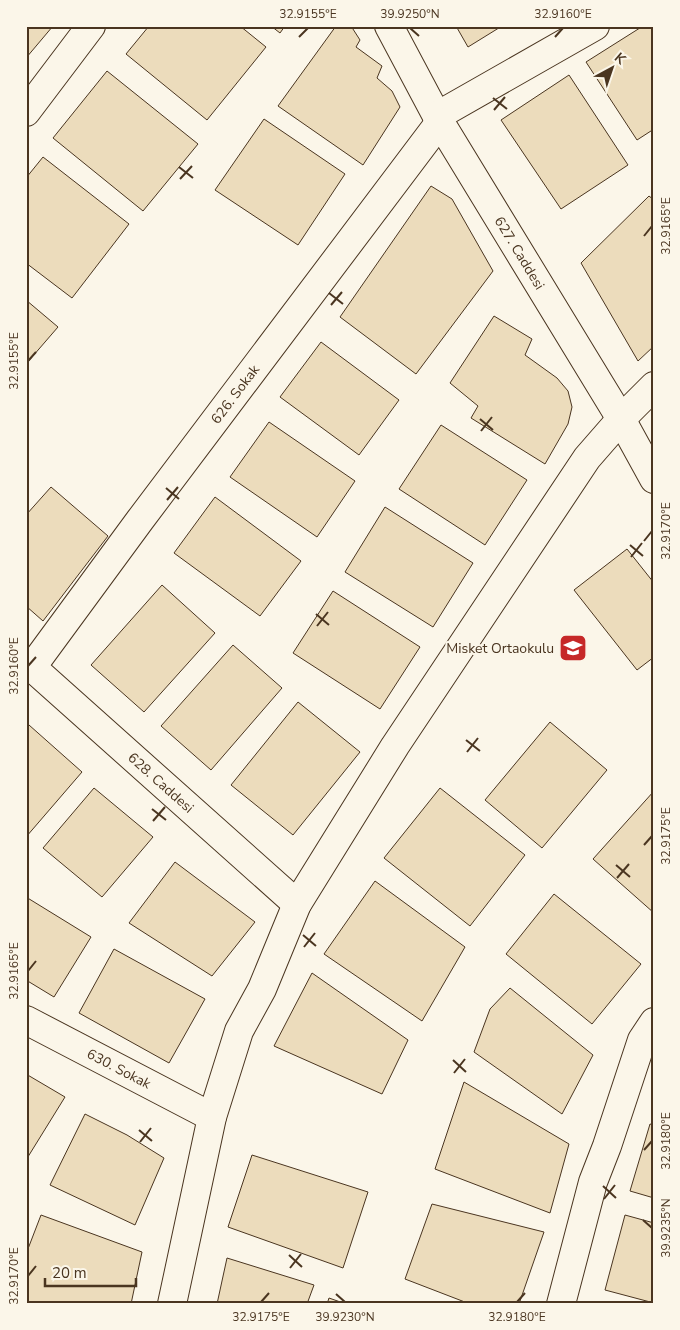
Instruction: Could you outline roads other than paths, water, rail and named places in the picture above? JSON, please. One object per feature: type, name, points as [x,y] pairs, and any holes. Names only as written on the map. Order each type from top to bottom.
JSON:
[{"type":"street","points":[[26,112],[90,26]]},
{"type":"street","name":"627. Caddesi","points":[[389,26],[439,119],[621,419],[654,478]]},
{"type":"street","points":[[439,119],[595,26]]},
{"type":"street","name":"626. Sokak","points":[[29,664],[140,520],[439,119]]},
{"type":"street","points":[[172,1304],[212,1117],[239,1031],[262,989],[297,904],[395,746],[587,458],[621,419],[654,386]]},
{"type":"street","name":"628. Caddesi","points":[[29,664],[297,904]]},
{"type":"street","name":"630. Sokak","points":[[26,1020],[212,1117]]},
{"type":"street","points":[[561,1304],[592,1182],[607,1146],[642,1040],[654,1022]]},
{"type":"place","name":"Misket Ortaokulu","points":[[573,648]]}]
